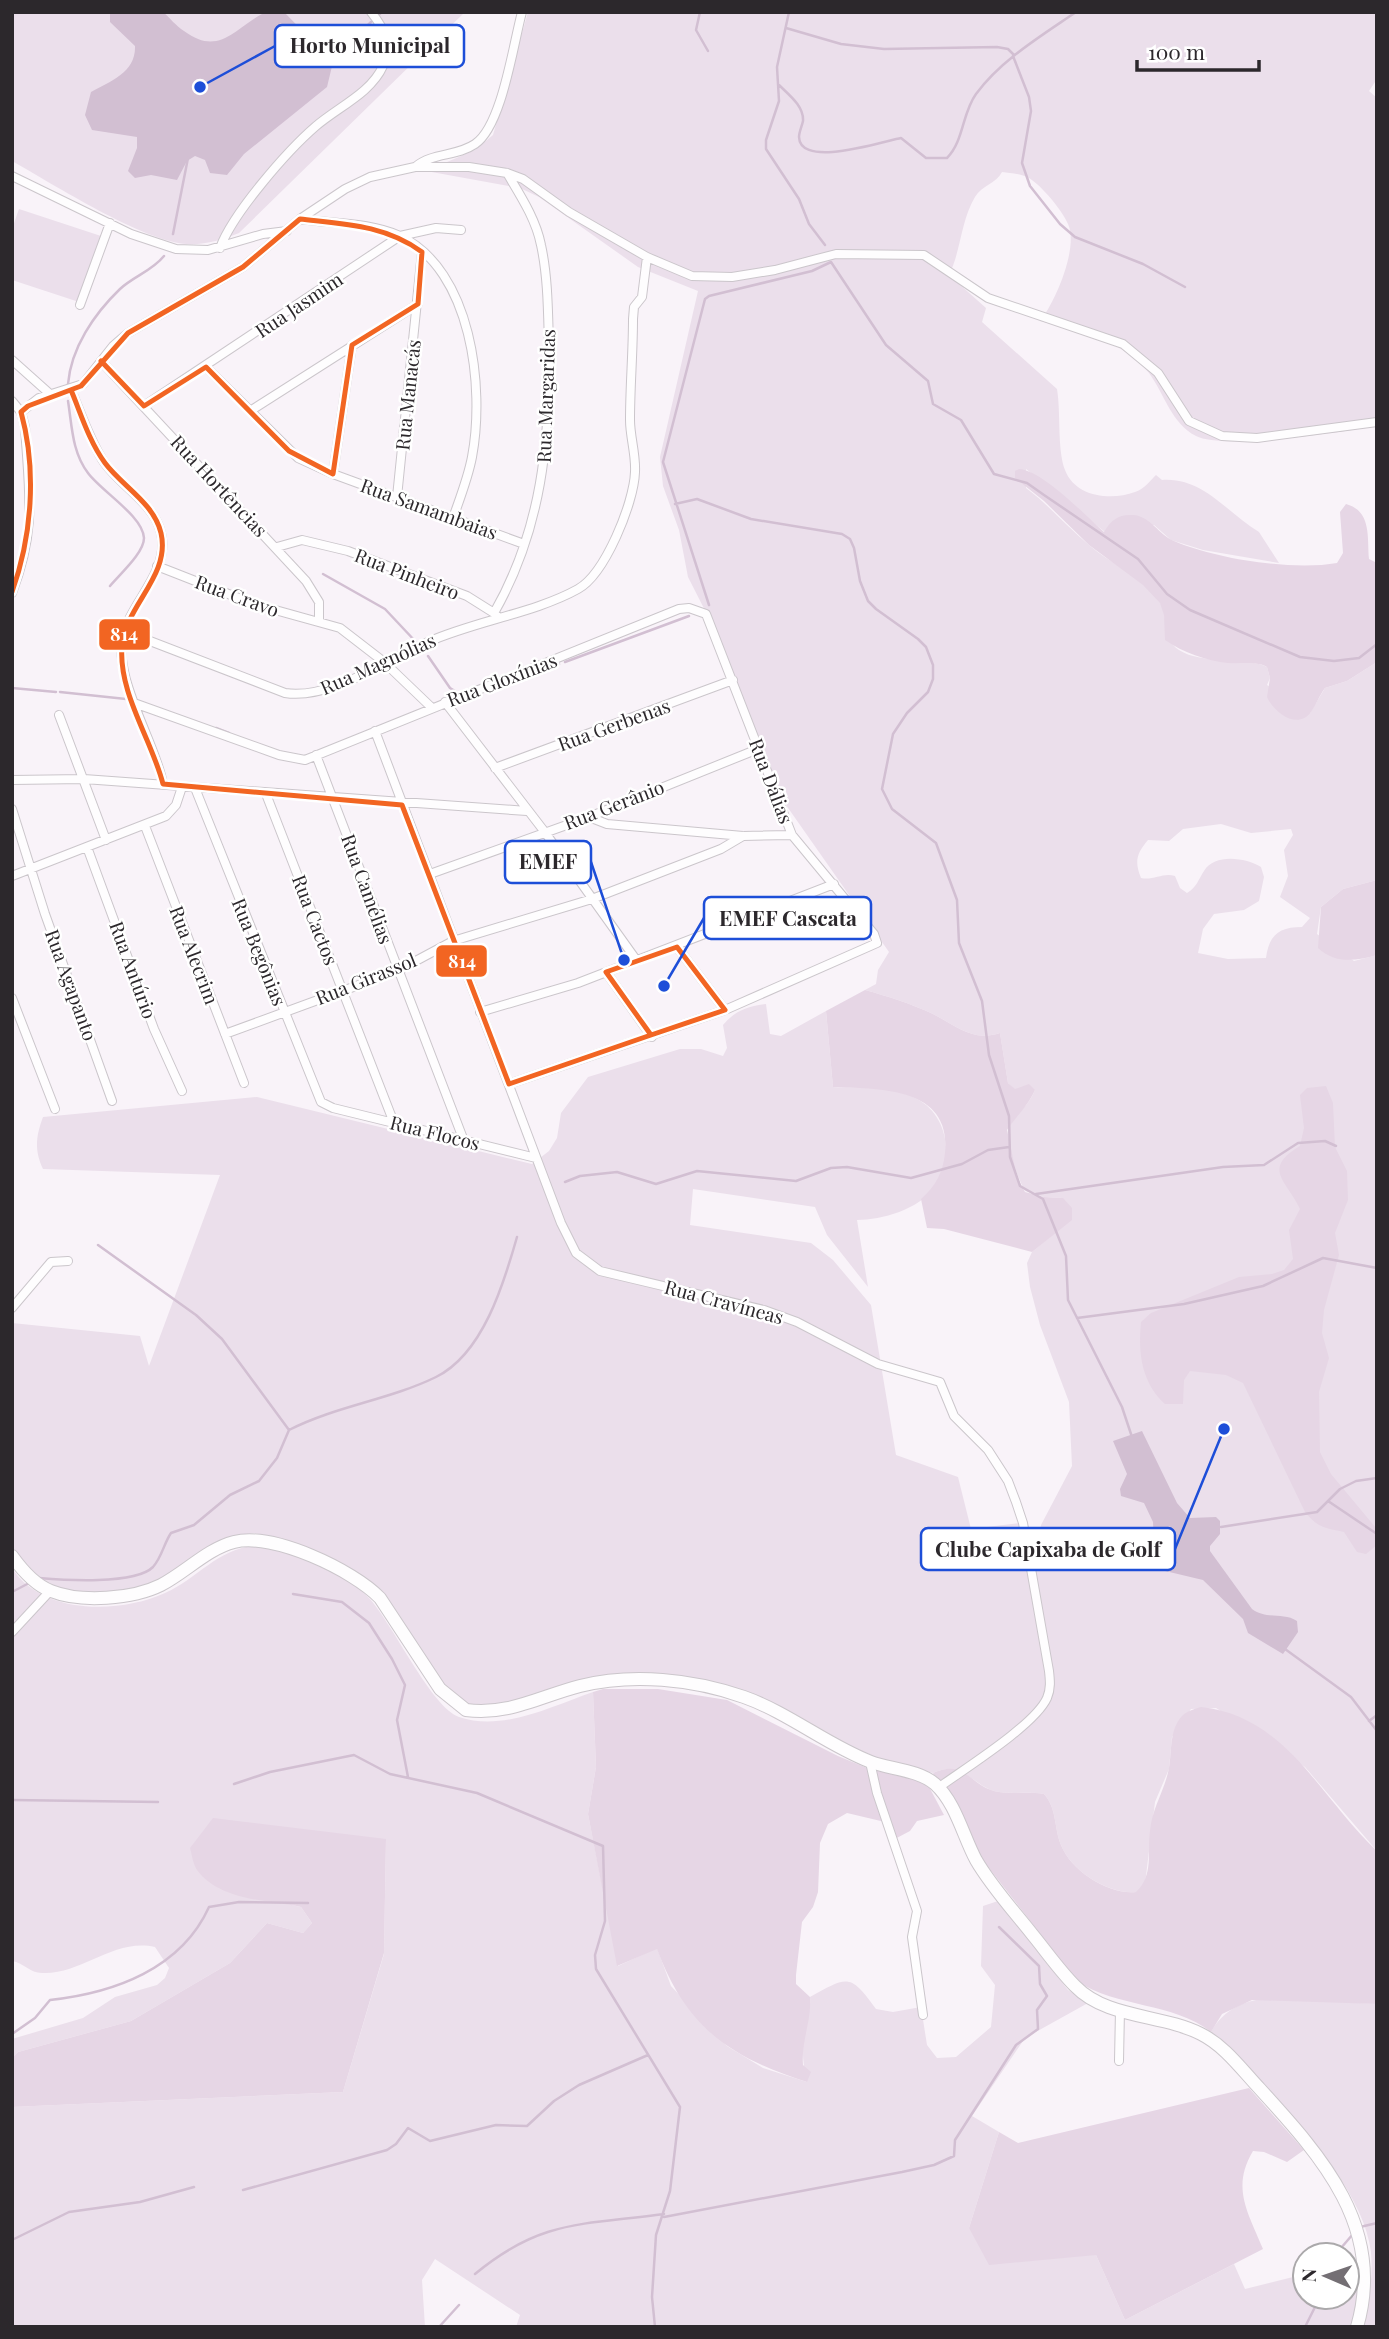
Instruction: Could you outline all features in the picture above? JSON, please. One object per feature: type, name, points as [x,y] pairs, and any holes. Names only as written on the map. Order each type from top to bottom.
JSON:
[{"type":"street","points":[[220,248],[230,224],[290,152],[313,128],[366,89],[377,77],[384,64],[388,42],[386,33],[371,12]]},
{"type":"street","points":[[415,167],[429,157],[472,146],[485,136],[494,119],[522,12]]},
{"type":"street","points":[[21,412],[31,402],[83,384],[100,361],[128,332],[243,267],[300,219],[345,189],[370,177],[415,167],[469,167],[507,173],[523,179],[569,212],[647,257],[675,270],[706,278],[775,270],[836,254],[924,255],[988,298],[1123,344],[1158,373],[1189,421],[1203,430],[1231,438],[1257,438],[1377,422]]},
{"type":"street","name":"Rua Margaridas","points":[[496,615],[524,544],[544,477],[549,368],[548,310],[538,235],[507,173]]},
{"type":"street","points":[[12,176],[146,240],[176,249],[220,248],[263,234],[288,231]]},
{"type":"street","points":[[300,219],[355,224],[400,236],[422,251],[442,273],[457,300],[473,366],[474,447],[453,518]]},
{"type":"street","points":[[80,305],[110,223]]},
{"type":"street","name":"Rua Jasmim","points":[[144,406],[400,236],[436,228],[461,230]]},
{"type":"street","name":"Rua Manacás","points":[[397,497],[422,251]]},
{"type":"street","name":"Rua Magnólias","points":[[124,631],[285,694],[300,695],[330,688],[429,641],[496,615],[562,596],[591,580],[624,517],[633,490],[634,446],[630,418],[633,319],[635,307],[642,297],[647,257]]},
{"type":"street","points":[[250,411],[418,304]]},
{"type":"street","points":[[333,474],[352,345]]},
{"type":"street","points":[[12,360],[50,394]]},
{"type":"street","name":"Rua Hortências","points":[[100,361],[277,547],[314,592],[319,601],[319,622]]},
{"type":"street","name":"Rua Samambaias","points":[[206,367],[289,451],[333,474],[524,544]]},
{"type":"street","points":[[71,390],[101,457],[149,510],[159,526],[163,543],[157,566],[124,631],[122,651],[134,703],[161,770],[163,785]]},
{"type":"street","points":[[12,401],[21,412],[25,427],[31,525],[22,569],[12,593]]},
{"type":"street","name":"Rua Pinheiro","points":[[277,547],[302,540],[348,551],[467,596],[496,615]]},
{"type":"street","name":"Rua Cravo","points":[[157,566],[254,604],[340,628],[384,662],[431,707]]},
{"type":"street","name":"Rua Gloxínias","points":[[134,703],[292,759],[305,760],[431,707],[684,608],[703,612],[709,620]]},
{"type":"street","name":"Rua Dálias","points":[[709,620],[792,835],[876,938],[875,946],[725,1010]]},
{"type":"street","name":"Rua Gerbenas","points":[[495,768],[733,680]]},
{"type":"street","points":[[445,702],[544,831],[637,961]]},
{"type":"street","points":[[59,715],[106,840]]},
{"type":"street","name":"Rua Cravíneas","points":[[375,731],[536,1158],[570,1244],[585,1263],[610,1275],[774,1314],[878,1364],[935,1379],[944,1388],[959,1424],[988,1450],[1008,1481],[1023,1522],[1049,1671],[1049,1692],[1042,1708],[1002,1742],[938,1788]]},
{"type":"street","name":"Rua Gerânio","points":[[430,874],[589,817],[758,749]]},
{"type":"street","name":"Rua Camélias","points":[[316,755],[464,1141]]},
{"type":"street","points":[[12,780],[84,779],[333,800],[527,811]]},
{"type":"street","points":[[12,876],[145,826],[172,812],[182,786]]},
{"type":"street","name":"Rua Begônias","points":[[195,788],[318,1098],[333,1108]]},
{"type":"street","name":"Rua Cactos","points":[[266,794],[394,1124]]},
{"type":"street","name":"Rua Agapanto","points":[[12,808],[112,1101]]},
{"type":"street","points":[[589,817],[607,824],[743,836],[792,835]]},
{"type":"street","name":"Rua Alecrim","points":[[145,826],[244,1083]]},
{"type":"street","name":"Rua Girassol","points":[[225,1034],[397,971],[453,940],[592,899],[721,849],[743,836]]},
{"type":"street","name":"Rua Antúrio","points":[[87,847],[154,1028],[182,1091]]},
{"type":"street","points":[[480,1012],[677,947],[834,884]]},
{"type":"street","points":[[509,1084],[725,1010],[677,947]]},
{"type":"street","points":[[606,972],[652,1037]]},
{"type":"street","points":[[12,998],[55,1109]]},
{"type":"street","name":"Rua Flocos","points":[[333,1108],[536,1158]]},
{"type":"street","points":[[12,1308],[51,1262],[68,1261]]},
{"type":"street","points":[[12,1556],[33,1580],[50,1591],[103,1597],[149,1591],[185,1572],[214,1550],[231,1542],[254,1540],[324,1562],[368,1586],[380,1598],[440,1689],[466,1710],[509,1709],[598,1682],[651,1679],[696,1685],[747,1698],[870,1762],[919,1776],[938,1788],[984,1872],[1063,1972],[1090,1997],[1120,2010],[1181,2026],[1201,2034],[1220,2047],[1288,2119],[1317,2155],[1353,2215],[1364,2250],[1365,2287],[1357,2327]]},
{"type":"street","points":[[12,1632],[50,1591]]},
{"type":"street","points":[[870,1762],[877,1793],[917,1911],[912,1937],[923,2015]]},
{"type":"street","points":[[1119,2061],[1120,2010]]},
{"type":"shaded area","points":[[12,12],[465,12],[239,233],[213,242],[187,244],[169,241],[124,223],[12,161]]},
{"type":"shaded area","points":[[110,12],[163,12],[178,27],[196,38],[217,41],[264,13],[284,12],[333,62],[327,87],[244,154],[227,175],[210,173],[205,160],[195,156],[187,161],[177,180],[151,175],[135,178],[128,171],[137,148],[137,137],[92,130],[85,115],[91,92],[121,75],[134,55],[135,46],[110,22]]},
{"type":"shaded area","points":[[528,12],[1377,12],[1377,79],[1369,91],[1377,98],[1377,426],[1256,441],[1210,440],[1187,430],[1174,416],[1149,373],[1126,352],[1099,338],[1040,321],[1064,274],[1071,234],[1065,218],[1051,199],[1029,178],[1002,172],[978,193],[970,206],[949,275],[986,308],[982,322],[1057,389],[1063,461],[1070,479],[1077,486],[1095,494],[1115,496],[1138,491],[1156,475],[1162,480],[1190,484],[1214,497],[1259,532],[1279,563],[1203,550],[1171,540],[1154,525],[1105,532],[1026,469],[1026,488],[1089,545],[1153,593],[1163,608],[1167,633],[1173,645],[1200,658],[1248,662],[1267,667],[1270,678],[1267,685],[1310,713],[1325,688],[1347,681],[1377,662],[1377,880],[1343,889],[1321,907],[1317,934],[1354,961],[1377,955],[1377,1851],[1305,1767],[1216,1708],[1191,1709],[1172,1737],[1169,1769],[1155,1802],[1145,1884],[1137,1892],[1126,1892],[1103,1885],[1073,1864],[1061,1845],[1051,1805],[1044,1794],[994,1791],[960,1771],[952,1769],[933,1773],[871,1757],[731,1688],[600,1677],[492,1710],[462,1705],[443,1686],[377,1588],[337,1561],[275,1537],[255,1533],[236,1535],[218,1542],[162,1582],[140,1589],[105,1593],[72,1592],[49,1587],[29,1572],[12,1546],[12,1323],[140,1336],[149,1366],[220,1175],[43,1169],[37,1143],[43,1117],[257,1097],[532,1164],[549,1151],[557,1138],[561,1113],[588,1077],[680,1049],[701,1049],[723,1056],[727,1048],[723,1025],[742,1010],[766,1004],[770,1034],[781,1036],[826,1011],[833,1087],[897,1091],[927,1106],[942,1127],[945,1139],[945,1164],[941,1177],[927,1195],[910,1207],[877,1218],[857,1220],[868,1287],[827,1235],[815,1207],[693,1189],[690,1225],[811,1243],[833,1260],[871,1305],[896,1455],[958,1477],[971,1529],[1019,1523],[1028,1569],[1034,1567],[1041,1525],[1072,1466],[1069,1402],[1040,1325],[1027,1263],[1032,1252],[1057,1231],[1063,1198],[1044,1197],[1025,1191],[1015,1169],[1008,1140],[1009,1127],[1035,1090],[1015,1090],[1008,1083],[1000,1033],[981,1036],[973,1034],[917,1007],[865,990],[876,984],[878,970],[889,952],[786,805],[717,634],[688,577],[679,530],[663,486],[660,457],[698,291],[638,267],[539,197],[520,188],[426,171],[475,150],[493,135]],"holes":[[[1221,824],[1251,833],[1291,829],[1293,835],[1284,850],[1288,876],[1280,897],[1310,918],[1302,927],[1276,934],[1266,958],[1228,959],[1198,953],[1203,929],[1214,914],[1244,910],[1259,901],[1264,877],[1261,867],[1247,861],[1223,859],[1209,865],[1187,893],[1180,888],[1175,876],[1141,878],[1137,862],[1139,853],[1148,840],[1169,841],[1183,829]]]},
{"type":"shaded area","points":[[19,209],[101,236],[79,302],[12,280],[12,229]]},
{"type":"shaded area","points":[[1015,471],[1029,471],[1051,485],[1104,532],[1116,519],[1140,516],[1174,541],[1211,553],[1255,562],[1299,565],[1337,563],[1343,553],[1340,512],[1346,504],[1354,508],[1364,519],[1368,534],[1369,559],[1377,563],[1377,662],[1347,681],[1325,688],[1311,712],[1305,717],[1299,720],[1286,717],[1274,708],[1267,697],[1270,678],[1267,667],[1253,663],[1212,660],[1187,652],[1165,640],[1164,615],[1160,603],[1143,585],[1089,545],[1044,501],[1015,478]]},
{"type":"shaded area","points":[[1377,880],[1377,955],[1346,960],[1331,957],[1318,948],[1321,907],[1343,889]]},
{"type":"shaded area","points":[[865,990],[917,1007],[973,1034],[981,1036],[1000,1033],[1008,1083],[1015,1089],[1029,1084],[1035,1090],[1007,1130],[1017,1177],[1025,1192],[1063,1198],[1072,1208],[1072,1220],[1032,1252],[944,1229],[927,1228],[921,1199],[938,1178],[945,1153],[944,1131],[937,1115],[925,1103],[890,1091],[833,1087],[826,1011]]},
{"type":"shaded area","points":[[1326,1086],[1333,1103],[1335,1147],[1347,1171],[1348,1200],[1335,1233],[1339,1255],[1324,1310],[1322,1333],[1329,1358],[1319,1392],[1320,1452],[1331,1474],[1376,1528],[1377,1545],[1366,1554],[1357,1552],[1344,1532],[1322,1526],[1305,1512],[1243,1383],[1226,1375],[1190,1371],[1184,1380],[1183,1404],[1165,1404],[1146,1376],[1140,1344],[1141,1322],[1151,1313],[1239,1277],[1272,1274],[1284,1270],[1293,1259],[1289,1230],[1300,1209],[1280,1176],[1279,1169],[1288,1154],[1300,1146],[1304,1128],[1300,1095],[1307,1088]]},
{"type":"shaded area","points":[[1142,1431],[1177,1503],[1190,1518],[1216,1517],[1220,1521],[1220,1534],[1210,1546],[1210,1551],[1252,1609],[1297,1621],[1298,1632],[1283,1654],[1248,1633],[1243,1619],[1203,1580],[1161,1570],[1149,1560],[1147,1546],[1154,1541],[1153,1522],[1144,1503],[1121,1496],[1120,1489],[1127,1474],[1113,1441]]},
{"type":"shaded area","points":[[254,1546],[284,1553],[331,1571],[358,1588],[379,1610],[436,1698],[459,1717],[476,1721],[510,1719],[593,1692],[596,1767],[588,1814],[618,1966],[657,1948],[671,1986],[727,2046],[763,2068],[807,2082],[803,2050],[810,1997],[841,1982],[854,1984],[876,2009],[893,2012],[921,2007],[927,2045],[937,2058],[956,2057],[991,2027],[995,1985],[981,1966],[983,1906],[998,1901],[1068,1990],[1088,2003],[1025,2038],[972,2116],[999,2132],[969,2228],[1096,2255],[1125,2320],[1234,2264],[1245,2289],[1291,2278],[1291,2311],[1355,2311],[1352,2327],[516,2327],[520,2315],[435,2259],[422,2280],[425,2327],[12,2327],[12,2107],[343,2092],[384,1954],[386,1839],[282,1903],[301,1907],[312,1923],[303,1933],[267,1923],[230,1963],[131,2021],[18,2052],[12,2058],[12,2039],[83,2018],[115,1997],[157,1985],[165,1978],[169,1968],[155,1947],[140,1946],[111,1952],[57,1972],[38,1973],[12,1961],[12,1568],[25,1583],[42,1595],[61,1602],[104,1607],[126,1605],[165,1593],[218,1558],[241,1548]]},
{"type":"shaded area","points":[[603,1689],[658,1689],[727,1700],[838,1756],[867,1768],[927,1783],[944,1815],[917,1821],[910,1831],[891,1841],[885,1822],[847,1813],[828,1824],[820,1843],[818,1892],[813,1907],[802,1922],[796,1975],[796,1984],[810,1997],[803,2056],[803,2065],[811,2072],[807,2082],[755,2062],[714,2035],[682,1999],[657,1949],[617,1966],[588,1814],[596,1767],[593,1692]]},
{"type":"shaded area","points":[[1201,1707],[1231,1714],[1257,1726],[1279,1743],[1300,1762],[1377,1851],[1377,2004],[1252,2000],[1222,2014],[1211,2032],[1180,2015],[1093,1990],[1077,1981],[985,1863],[933,1773],[953,1769],[994,1791],[1044,1794],[1051,1805],[1061,1845],[1073,1864],[1092,1879],[1114,1890],[1136,1892],[1148,1871],[1151,1823],[1167,1776],[1175,1728],[1184,1714]]},
{"type":"shaded area","points":[[213,1818],[386,1839],[384,1953],[343,2092],[12,2107],[12,2058],[18,2052],[131,2021],[230,1963],[267,1923],[303,1933],[312,1923],[301,1907],[245,1898],[218,1888],[197,1870],[190,1848]]},
{"type":"shaded area","points":[[1269,1998],[1377,2004],[1377,2327],[1364,2327],[1370,2290],[1371,2252],[1364,2225],[1352,2198],[1314,2142],[1292,2116],[1229,2047],[1211,2032],[1228,2012],[1251,2001]]},
{"type":"shaded area","points":[[1249,2088],[1304,2150],[1287,2162],[1264,2152],[1253,2151],[1246,2164],[1243,2177],[1244,2200],[1263,2249],[1125,2320],[1096,2255],[989,2265],[969,2228],[999,2132],[1018,2143]]},
{"type":"waterway","points":[[700,12],[696,30],[708,51]]},
{"type":"waterway","points":[[789,12],[777,67],[779,101],[766,140],[766,149],[799,199],[809,224],[825,245]]},
{"type":"waterway","points":[[779,85],[801,110],[803,121],[799,137],[803,146],[813,151],[844,151],[901,138],[926,158],[947,158],[957,143],[971,102],[986,82],[1022,49],[1076,12]]},
{"type":"waterway","points":[[329,57],[344,49],[371,22]]},
{"type":"waterway","points":[[786,28],[841,44],[884,49],[997,47],[1008,49],[1014,55]]},
{"type":"waterway","points":[[1013,56],[1029,97],[1031,111],[1022,163],[1030,186],[1060,224],[1075,237],[1143,264],[1185,287]]},
{"type":"waterway","points":[[173,234],[188,158]]},
{"type":"waterway","points":[[68,384],[79,345],[101,309],[120,289],[164,256]]},
{"type":"waterway","points":[[709,605],[663,462],[705,299],[812,271],[831,262],[886,345],[928,381],[933,404],[961,420],[994,474],[1027,483],[1138,559],[1167,594],[1190,610],[1300,657],[1334,661],[1359,658],[1377,644]]},
{"type":"waterway","points":[[68,401],[74,438],[83,465],[94,480],[137,521],[144,538],[136,557],[110,586]]},
{"type":"waterway","points":[[675,504],[697,499],[751,519],[842,534],[850,539],[854,548],[860,581],[868,601],[926,647],[933,665],[933,679],[928,692],[907,713],[893,734],[882,789],[892,809],[936,843],[957,900],[959,943],[982,1001],[989,1055],[1009,1116],[1010,1157],[1020,1186],[1043,1199],[1066,1256],[1068,1300],[1122,1407],[1132,1437]]},
{"type":"waterway","points":[[323,574],[385,609],[416,642]]},
{"type":"waterway","points":[[565,662],[689,616]]},
{"type":"waterway","points":[[428,656],[450,688],[460,694]]},
{"type":"waterway","points":[[532,672],[559,664]]},
{"type":"waterway","points":[[12,688],[56,692]]},
{"type":"waterway","points":[[60,692],[126,699]]},
{"type":"waterway","points":[[216,728],[229,733]]},
{"type":"waterway","points":[[1036,1194],[1223,1167],[1264,1165],[1298,1143],[1325,1141],[1336,1146]]},
{"type":"waterway","points":[[565,1182],[580,1176],[617,1172],[656,1184],[697,1171],[796,1181],[831,1168],[847,1167],[911,1178],[962,1164],[988,1150],[1009,1147]]},
{"type":"waterway","points":[[39,1578],[98,1580],[144,1573],[156,1563],[171,1533],[194,1525],[230,1495],[259,1481],[277,1458],[289,1430],[325,1415],[418,1385],[452,1366],[467,1352],[489,1316],[517,1237]]},
{"type":"waterway","points":[[98,1245],[196,1315],[222,1339],[289,1430]]},
{"type":"waterway","points":[[1077,1318],[1184,1304],[1263,1286],[1323,1258],[1377,1268]]},
{"type":"waterway","points":[[1221,1527],[1317,1512],[1340,1489],[1356,1481],[1377,1478]]},
{"type":"waterway","points":[[1328,1501],[1377,1534]]},
{"type":"waterway","points":[[12,1592],[31,1582]]},
{"type":"waterway","points":[[293,1594],[342,1602],[369,1623],[392,1659],[405,1685],[397,1720],[408,1777]]},
{"type":"waterway","points":[[1285,1649],[1351,1697],[1377,1731]]},
{"type":"waterway","points":[[1369,1721],[1377,1715]]},
{"type":"waterway","points":[[234,1784],[270,1772],[354,1755],[390,1774],[477,1793],[603,1846],[605,1921],[595,1955],[596,1969],[680,2107],[670,2191],[656,2235],[652,2297],[655,2327]]},
{"type":"waterway","points":[[12,1800],[158,1802]]},
{"type":"waterway","points":[[12,2034],[35,2018],[50,2000],[74,1997],[121,1984],[163,1962],[197,1929],[209,1907],[239,1902],[308,1903]]},
{"type":"waterway","points":[[664,2217],[902,2172],[934,2165],[954,2156],[955,2140],[1016,2045],[1038,2029],[1037,2010],[1047,1996],[1040,1984],[1039,1966],[999,1927]]},
{"type":"waterway","points":[[243,2190],[387,2150],[396,2144],[408,2128],[430,2141],[496,2125],[527,2126],[554,2101],[579,2085],[648,2055]]},
{"type":"waterway","points":[[12,2240],[69,2212],[140,2202],[194,2187]]},
{"type":"waterway","points":[[475,2274],[521,2243],[543,2234],[586,2223],[664,2214]]},
{"type":"waterway","points":[[1360,2227],[1377,2223]]},
{"type":"waterway","points":[[1347,2241],[1353,2234]]},
{"type":"waterway","points":[[439,2327],[459,2305]]},
{"type":"waterway","points":[[1305,2327],[1313,2311]]},
{"type":"transit line","name":"814","points":[[12,592],[24,548],[30,503],[29,457],[21,412],[28,406],[81,386],[128,333],[243,267],[300,219],[379,231],[422,252],[418,304],[352,345],[333,474],[289,451],[206,367],[144,406],[101,361]]},
{"type":"transit line","name":"814","points":[[71,390],[99,455],[145,504],[161,533],[160,563],[125,631],[122,664],[130,699],[163,784],[402,805],[509,1084],[651,1035]]},
{"type":"transit line","name":"814","points":[[677,947],[725,1010],[651,1035],[606,972],[677,947]]},
{"type":"place","name":"Horto Municipal","points":[[200,87]]},
{"type":"place","name":"EMEF","points":[[624,960]]},
{"type":"place","name":"EMEF Cascata","points":[[664,986]]},
{"type":"place","name":"Clube Capixaba de Golf","points":[[1224,1429]]}]
